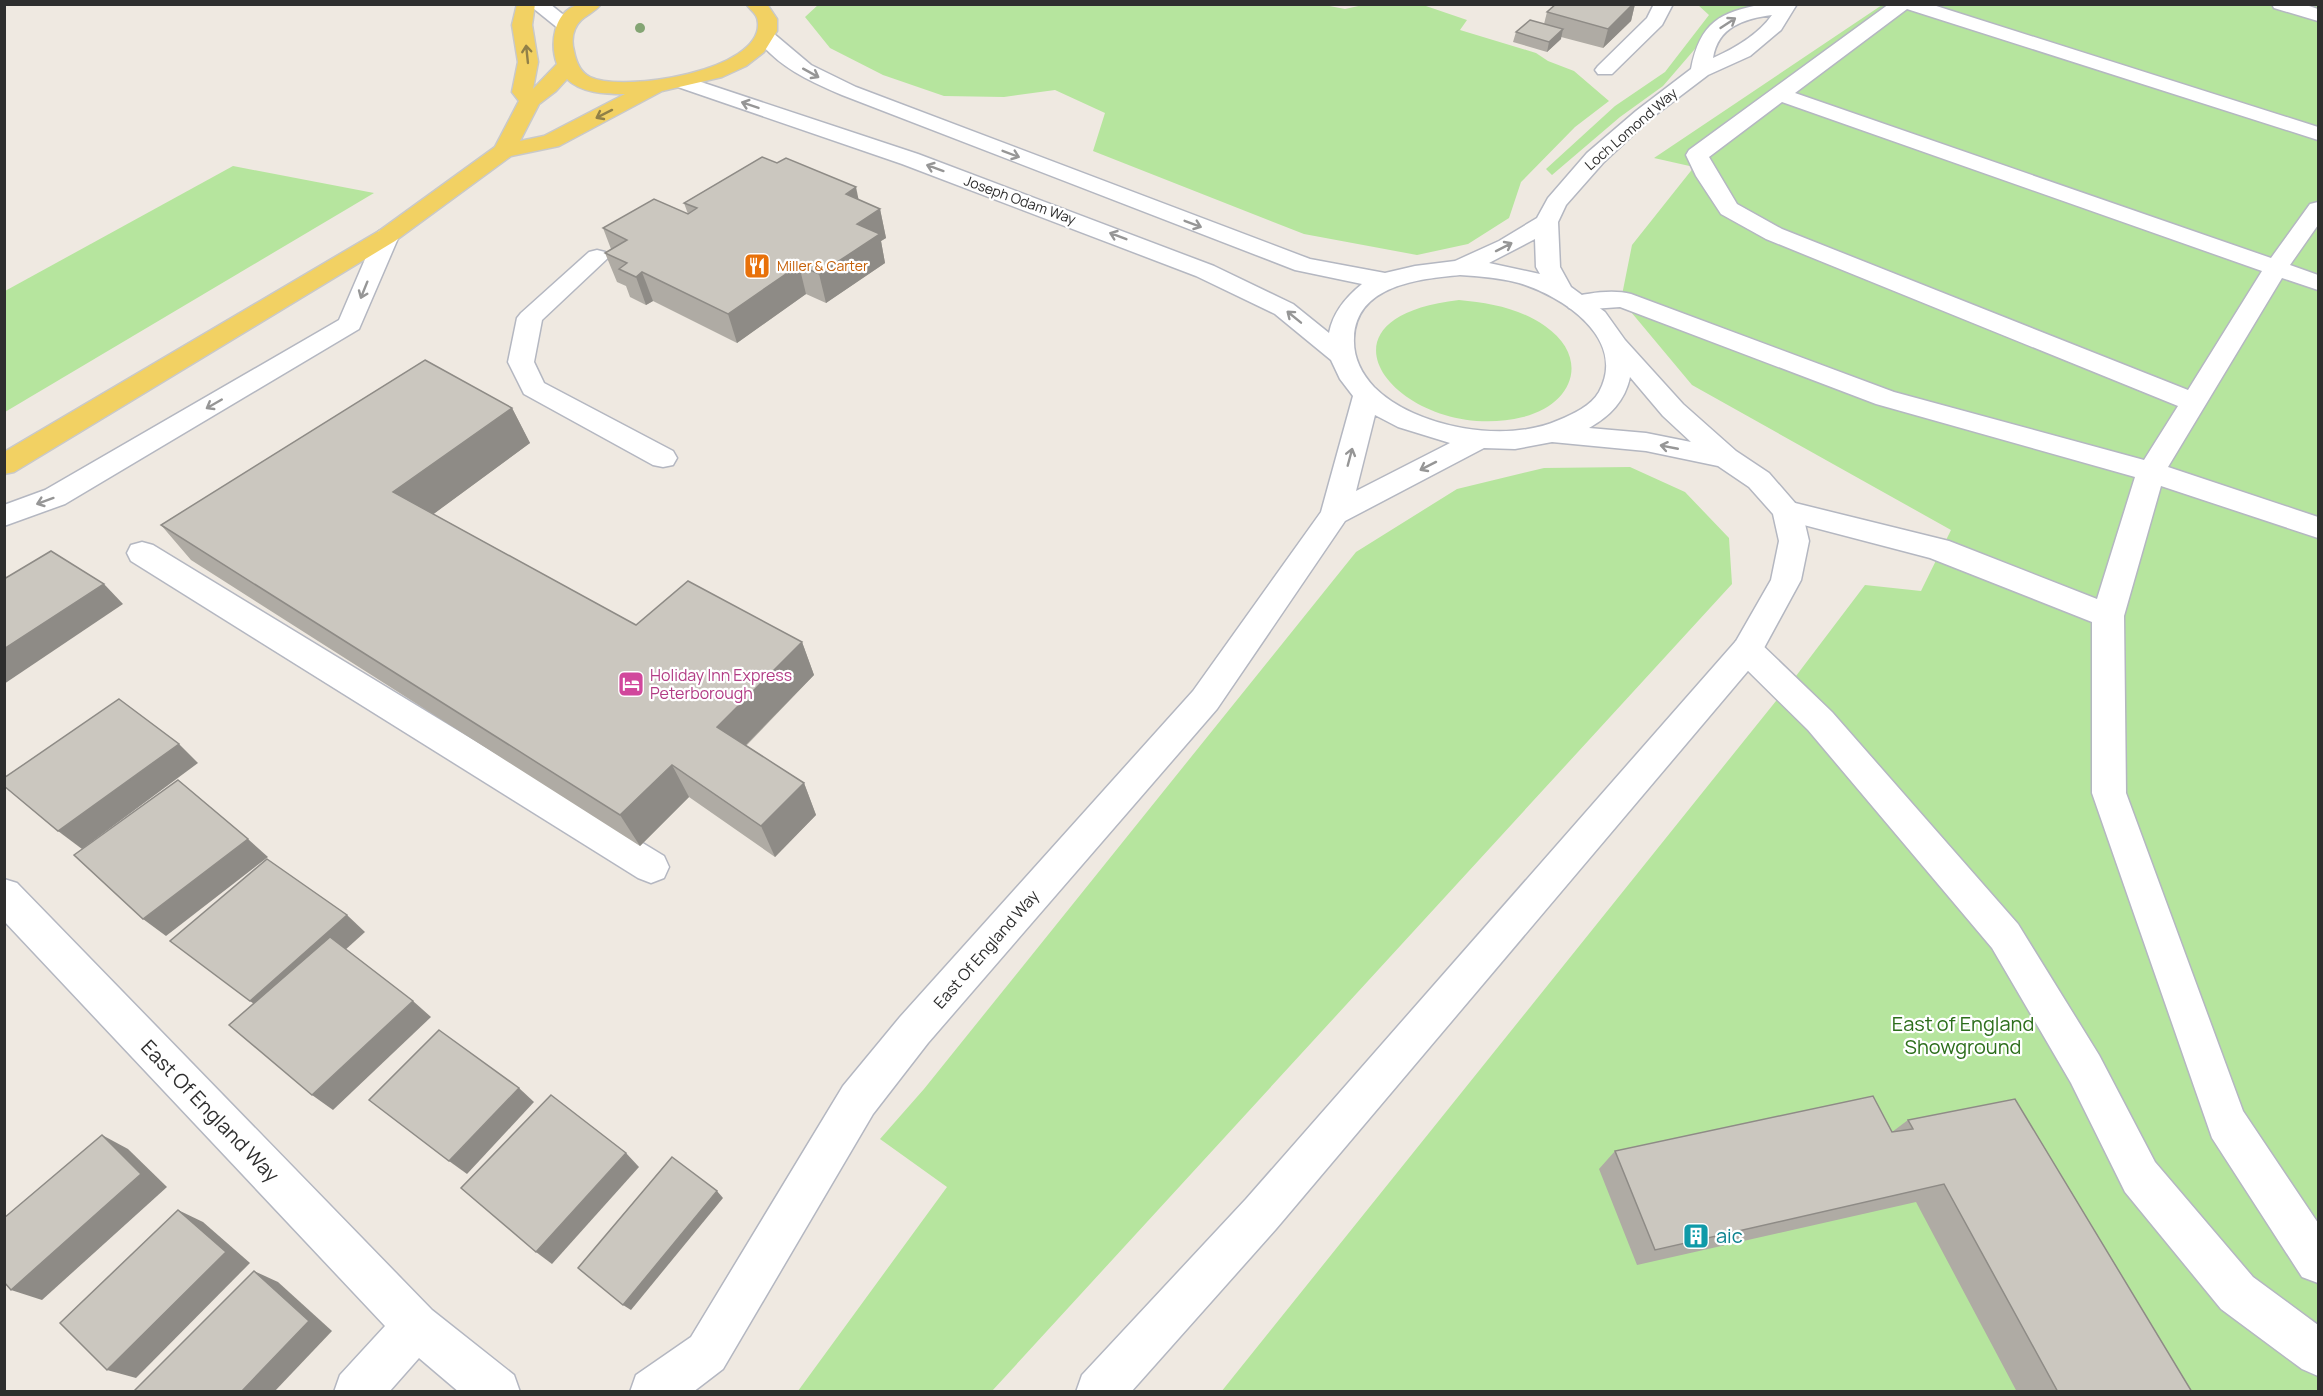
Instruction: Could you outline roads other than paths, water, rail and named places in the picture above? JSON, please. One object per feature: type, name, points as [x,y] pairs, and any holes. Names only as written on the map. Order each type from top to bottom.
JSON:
[{"type":"main road","points":[[526,4],[522,25],[528,62],[522,92],[530,100]]},
{"type":"main road","points":[[592,4],[584,8],[566,25],[562,40],[567,65],[572,73],[585,83],[618,88],[655,87],[682,82],[720,71],[749,55],[766,37],[769,24],[763,7]]},
{"type":"main road","points":[[504,151],[530,100],[549,87],[567,65]]},
{"type":"main road","points":[[4,465],[387,236],[504,151],[550,141],[655,87]]},
{"type":"street","points":[[537,4],[566,25]]},
{"type":"street","points":[[1605,70],[1654,21],[1664,4]]},
{"type":"street","points":[[1902,4],[1697,155],[1707,176],[1729,209],[1774,234],[2194,403]]},
{"type":"street","points":[[1909,4],[2319,134]]},
{"type":"street","points":[[2281,4],[2319,15]]},
{"type":"street","name":"Loch Lomond Way","points":[[1460,268],[1507,246],[1546,222],[1556,203],[1595,158],[1643,116],[1701,71],[1743,52],[1774,26],[1787,6]]},
{"type":"street","name":"Loch Lomond Way","points":[[1701,71],[1709,39],[1727,22],[1750,12],[1787,6]]},
{"type":"street","points":[[766,37],[789,61],[824,81],[1304,265],[1386,281]]},
{"type":"street","name":"Joseph Odam Way","points":[[682,82],[910,159],[1205,271],[1284,309],[1340,354]]},
{"type":"street","points":[[1779,94],[2319,284]]},
{"type":"street","points":[[2319,209],[2276,268],[2151,472],[2108,616],[2109,793],[2227,1123],[2319,1261]]},
{"type":"street","points":[[1099,1392],[1261,1214],[1747,650],[1786,580],[1794,541],[1787,511],[1759,480],[1726,458],[1673,410],[1617,346],[1605,327],[1570,297],[1548,267],[1546,222]]},
{"type":"street","points":[[4,516],[55,497],[350,324],[387,236]]},
{"type":"street","points":[[597,257],[530,318],[521,362],[533,388],[663,458]]},
{"type":"street","points":[[1726,458],[1646,442],[1553,434],[1518,440],[1480,439],[1437,432],[1398,416],[1367,395],[1349,375],[1340,354],[1341,325],[1357,300],[1386,281],[1421,271],[1460,268],[1495,270],[1518,276],[1570,297],[1622,299],[1885,398],[2151,472],[2319,528]]},
{"type":"street","points":[[1553,434],[1587,418],[1611,398],[1620,372],[1617,346]]},
{"type":"street","name":"East Of England Way","points":[[653,1392],[707,1353],[858,1100],[914,1030],[1205,700],[1335,514],[1367,395]]},
{"type":"street","name":"East Of England Way","points":[[1335,514],[1480,439]]},
{"type":"street","points":[[1787,511],[1938,549],[2108,616]]},
{"type":"street","points":[[142,553],[651,867]]},
{"type":"street","points":[[1747,650],[1820,721],[2005,936],[2085,1070],[2140,1177],[2237,1293],[2319,1353]]},
{"type":"street","name":"East Of England Way","points":[[4,896],[416,1326],[497,1392]]},
{"type":"street","points":[[357,1392],[416,1326]]},
{"type":"place","name":"Miller & Carter","points":[[757,266]]},
{"type":"place","name":"Holiday Inn Express Peterborough","points":[[631,684]]},
{"type":"place","name":"aic","points":[[1696,1236]]},
{"type":"park label","name":"East of England Showground","points":[[1963,1036]]}]
